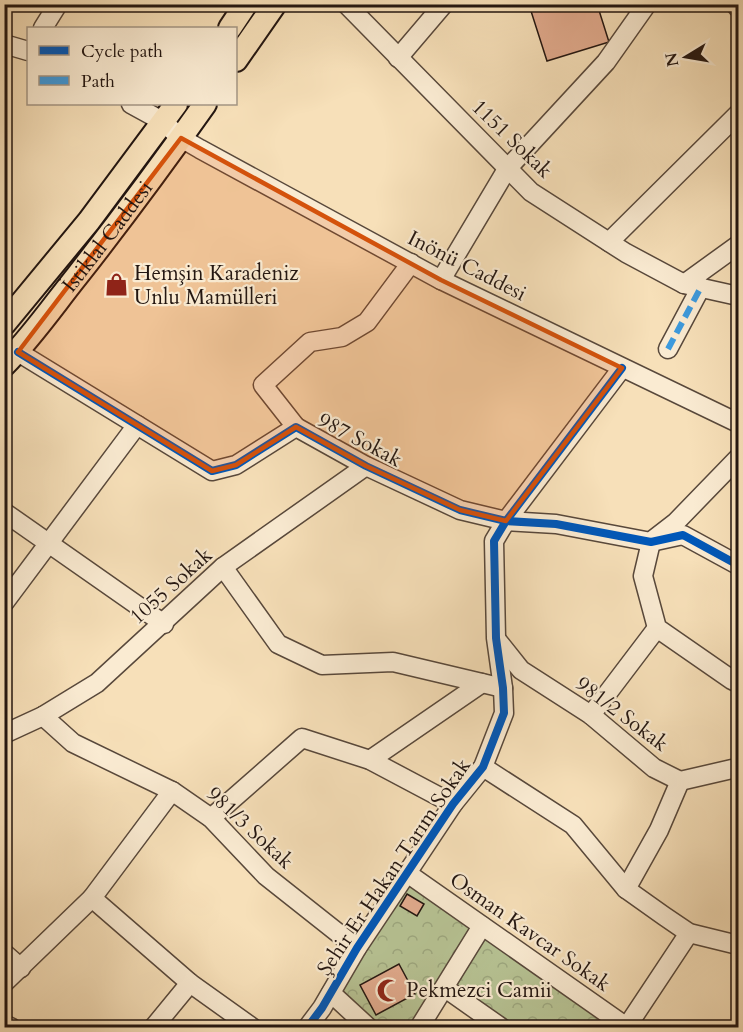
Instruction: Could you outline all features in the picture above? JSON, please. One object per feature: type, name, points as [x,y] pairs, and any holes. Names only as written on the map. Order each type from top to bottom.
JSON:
[{"type":"main road","points":[[231,27],[246,4]]},
{"type":"main road","points":[[237,59],[275,4]]},
{"type":"main road","name":"İstiklal Caddesi","points":[[4,324],[81,231],[175,105]]},
{"type":"main road","name":"İstiklal Caddesi","points":[[11,359],[204,105]]},
{"type":"street","points":[[44,27],[58,4]]},
{"type":"street","name":"1151 Sokak","points":[[346,4],[531,192],[609,242],[693,286],[738,296]]},
{"type":"street","points":[[398,58],[444,4]]},
{"type":"street","points":[[735,4],[738,8]]},
{"type":"street","points":[[441,279],[507,168],[606,62],[638,8]]},
{"type":"street","points":[[4,44],[27,51]]},
{"type":"street","name":"Inönü Caddesi","points":[[134,105],[162,121],[181,138],[441,279],[738,423]]},
{"type":"street","points":[[609,242],[738,114]]},
{"type":"street","points":[[669,349],[693,286],[738,245]]},
{"type":"street","points":[[296,427],[263,385],[310,342],[342,337],[367,322],[411,263]]},
{"type":"street","name":"987 Sokak","points":[[11,359],[137,425],[212,471],[236,465],[296,427],[366,466],[460,510],[506,520],[556,524],[651,542]]},
{"type":"street","name":"Şehir Er Hakan Tarım Sokak","points":[[307,1028],[453,804],[483,766],[504,713],[496,638],[494,541],[506,520],[622,368]]},
{"type":"street","points":[[4,603],[137,425]]},
{"type":"street","points":[[738,458],[676,522],[651,542],[643,576],[657,628],[738,682]]},
{"type":"street","name":"1055 Sokak","points":[[4,734],[43,716],[97,683],[164,624],[223,567],[366,466]]},
{"type":"street","points":[[4,512],[164,624]]},
{"type":"street","points":[[651,542],[683,535],[738,565]]},
{"type":"street","points":[[223,567],[278,644],[322,665],[393,662],[503,688]]},
{"type":"street","points":[[591,715],[657,628]]},
{"type":"street","name":"981/2 Sokak","points":[[496,638],[521,670],[591,715],[654,768],[680,781]]},
{"type":"street","points":[[370,760],[482,683]]},
{"type":"street","name":"981/3 Sokak","points":[[43,716],[73,743],[172,791],[211,818],[266,876],[357,948]]},
{"type":"street","points":[[211,818],[303,738],[370,760],[453,804]]},
{"type":"street","points":[[483,766],[573,825],[627,889],[689,933],[738,945]]},
{"type":"street","points":[[627,889],[659,830],[680,781],[732,768],[738,770]]},
{"type":"street","points":[[4,983],[92,898],[172,791]]},
{"type":"street","name":"Osman Kavcar Sokak","points":[[407,873],[627,1027]]},
{"type":"street","points":[[92,898],[190,983],[253,1028]]},
{"type":"street","points":[[419,1028],[482,926]]},
{"type":"street","points":[[627,1027],[689,933]]},
{"type":"street","points":[[4,953],[21,968]]},
{"type":"street","points":[[153,1028],[190,983]]},
{"type":"street","points":[[445,988],[502,1028]]},
{"type":"street","points":[[331,993],[369,1028]]},
{"type":"street","points":[[4,1024],[12,1028]]},
{"type":"highlighted area","points":[[181,138],[441,280],[622,368],[506,521],[460,510],[366,466],[296,427],[236,465],[212,471],[18,352]]},
{"type":"green space","points":[[407,873],[626,1028],[502,1027],[445,988],[419,1027],[369,1027],[331,993]]},
{"type":"building","points":[[540,4],[597,4],[609,42],[547,61],[530,8]]},
{"type":"building","points":[[407,894],[424,904],[417,916],[400,906]]},
{"type":"building","name":"Pekmezci Camii","points":[[399,964],[415,994],[376,1015],[360,985]]},
{"type":"marked path","points":[[668,349],[701,287]]},
{"type":"cycle path","points":[[18,352],[212,471],[236,465],[296,427],[366,466],[460,510],[506,521],[556,524],[651,542],[683,535],[738,565]]},
{"type":"cycle path","points":[[307,1028],[453,804],[483,767],[504,713],[496,638],[494,541],[506,521],[622,368]]},
{"type":"place","name":"Hemşin Karadeniz Unlu Mamülleri","points":[[116,285]]},
{"type":"place","name":"Pekmezci Camii","points":[[388,990]]}]
